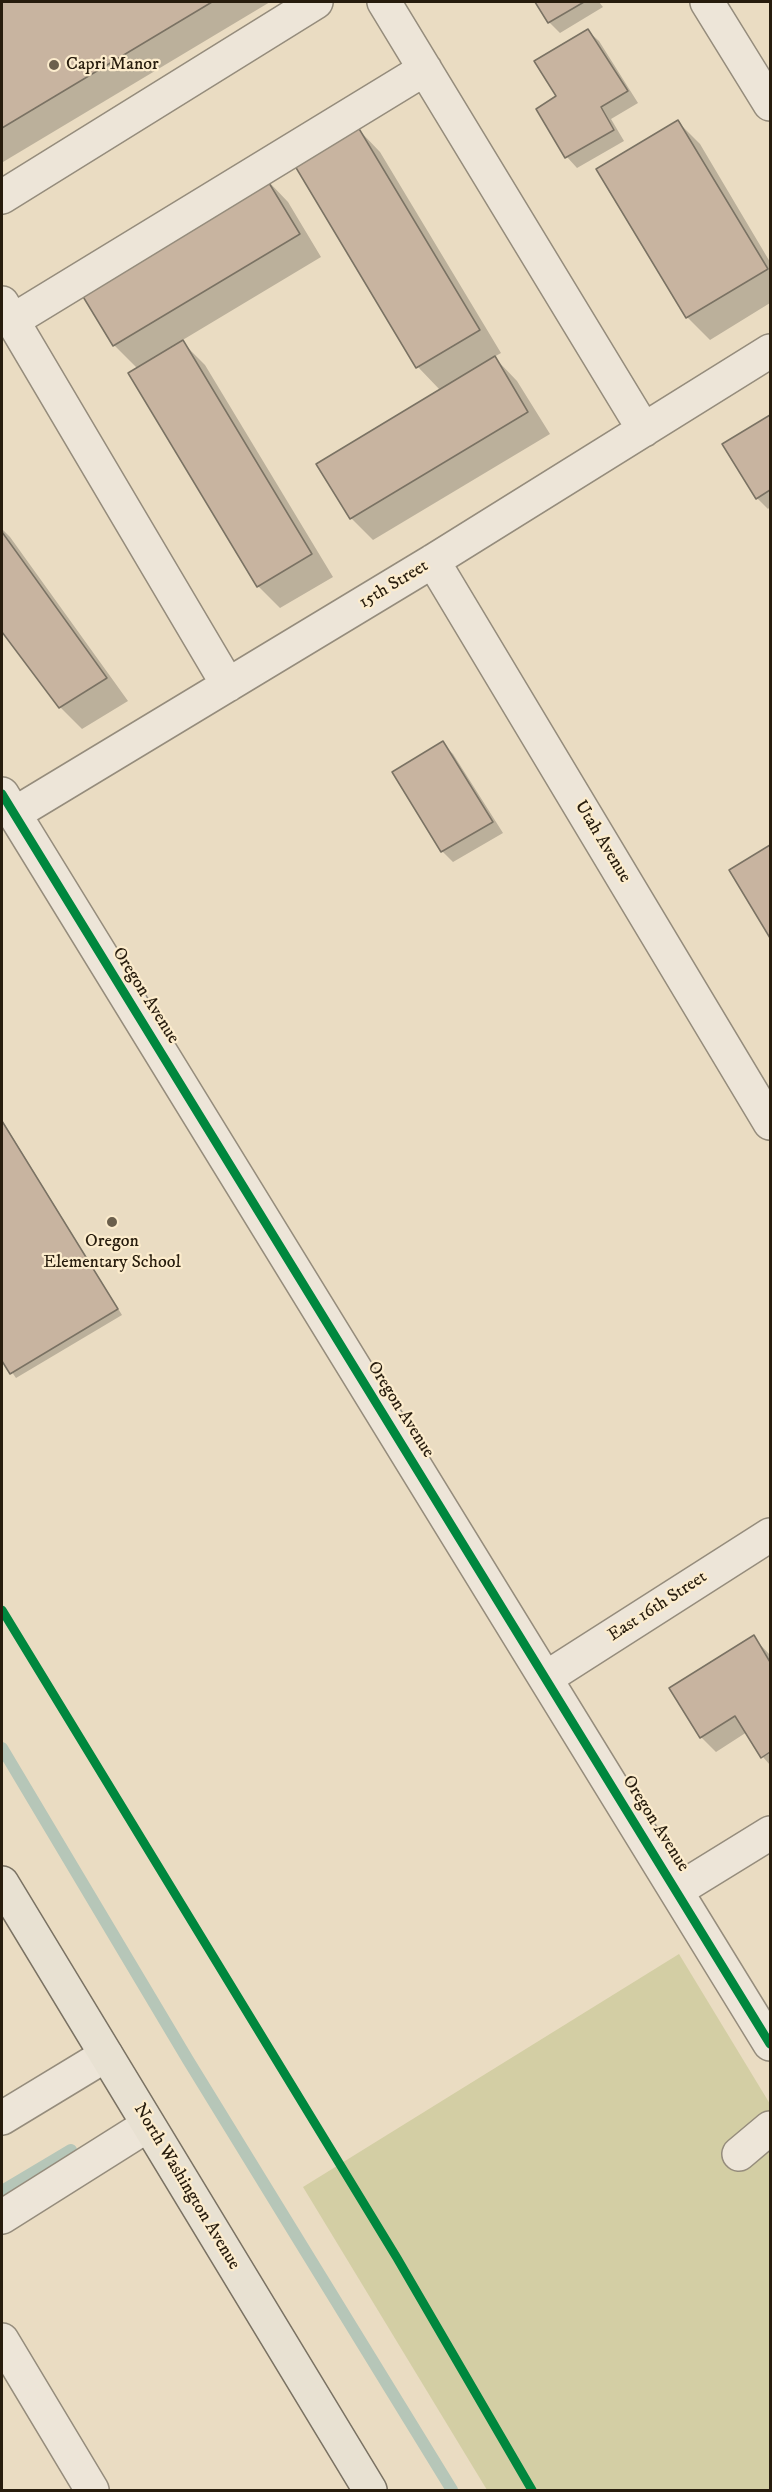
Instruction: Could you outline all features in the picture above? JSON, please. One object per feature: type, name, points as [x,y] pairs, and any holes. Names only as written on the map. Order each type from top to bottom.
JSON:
[{"type":"main road","name":"North Washington Avenue","points":[[2,1883],[370,2490]]},
{"type":"street","points":[[2,197],[316,2]]},
{"type":"street","points":[[384,2],[644,430]]},
{"type":"street","points":[[707,2],[771,104]]},
{"type":"street","points":[[228,685],[7,312],[425,69]]},
{"type":"street","name":"15th Street","points":[[8,804],[228,685],[771,351]]},
{"type":"street","name":"Utah Avenue","points":[[433,561],[771,1123]]},
{"type":"street","name":"Oregon Avenue","points":[[8,804],[771,2044]]},
{"type":"street","name":"East 16th Street","points":[[546,1678],[771,1535]]},
{"type":"street","points":[[676,1891],[771,1833]]},
{"type":"street","points":[[2,2118],[106,2055]]},
{"type":"street","points":[[2,2217],[148,2125]]},
{"type":"street","points":[[739,2154],[771,2128]]},
{"type":"street","points":[[2,2340],[92,2490]]},
{"type":"shaded area","points":[[679,1954],[770,2104],[770,2490],[487,2490],[303,2187]]},
{"type":"building","name":"Capri Manor","points":[[2,2],[212,2],[2,128]]},
{"type":"building","points":[[535,2],[584,2],[548,23]]},
{"type":"building","points":[[588,29],[628,91],[601,107],[614,130],[565,158],[536,109],[556,96],[534,61]]},
{"type":"building","points":[[678,120],[768,269],[686,318],[596,169]]},
{"type":"building","points":[[358,127],[480,330],[416,368],[295,166]]},
{"type":"building","points":[[266,178],[300,234],[113,346],[79,290]]},
{"type":"building","points":[[183,340],[312,554],[257,587],[128,373]]},
{"type":"building","points":[[495,356],[528,412],[350,519],[316,464]]},
{"type":"building","points":[[770,415],[770,490],[756,499],[722,444]]},
{"type":"building","points":[[2,532],[107,678],[59,708],[2,632]]},
{"type":"building","points":[[443,741],[493,822],[441,852],[392,772]]},
{"type":"building","points":[[770,845],[770,938],[729,870]]},
{"type":"building","points":[[2,1121],[118,1309],[10,1374],[2,1361]]},
{"type":"building","points":[[754,1635],[770,1662],[770,1752],[761,1758],[735,1716],[700,1738],[669,1688]]},
{"type":"waterway","points":[[2,1748],[188,2060],[452,2490]]},
{"type":"waterway","points":[[2,2191],[71,2150]]},
{"type":"cycle path","points":[[2,794],[770,2044]]},
{"type":"cycle path","points":[[2,1610],[397,2258],[532,2490]]},
{"type":"place","name":"Capri Manor","points":[[54,65]]},
{"type":"place","name":"Oregon Elementary School","points":[[112,1222]]}]
